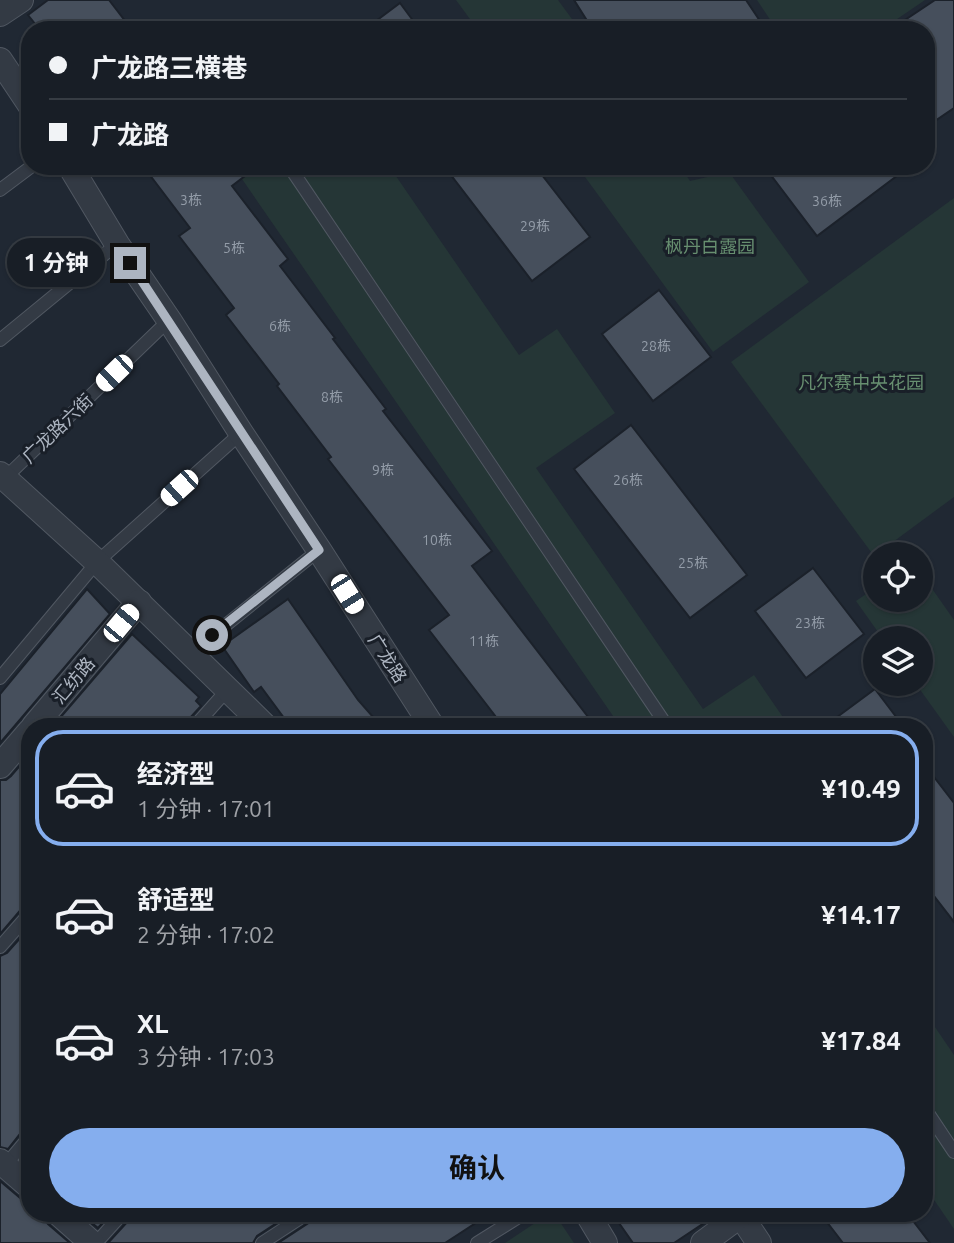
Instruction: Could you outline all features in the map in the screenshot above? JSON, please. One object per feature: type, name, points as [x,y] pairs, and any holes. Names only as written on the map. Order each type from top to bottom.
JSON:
[{"type":"street","points":[[0,14],[21,0]]},
{"type":"street","points":[[0,60],[21,91]]},
{"type":"street","name":"广龙路","points":[[75,175],[117,244],[427,718]]},
{"type":"street","points":[[1,478],[97,562],[257,718]]},
{"type":"street","name":"汇纺路","points":[[41,718],[139,602]]},
{"type":"street","points":[[0,766],[21,742]]},
{"type":"street","points":[[2,1165],[21,1180]]},
{"type":"street","points":[[69,1222],[94,1243]]},
{"type":"street","points":[[592,1222],[605,1243]]},
{"type":"street","points":[[704,1243],[730,1222]]},
{"type":"street","points":[[745,1222],[758,1243]]},
{"type":"lane","points":[[0,190],[21,174]]},
{"type":"lane","points":[[295,175],[662,718]]},
{"type":"lane","points":[[0,340],[117,244]]},
{"type":"lane","name":"广龙路六街","points":[[1,478],[169,320]]},
{"type":"lane","points":[[0,678],[97,562],[241,433]]},
{"type":"lane","points":[[191,653],[319,550]]},
{"type":"lane","points":[[202,718],[228,689]]},
{"type":"lane","points":[[0,947],[21,923]]},
{"type":"lane","points":[[933,1120],[954,1152]]},
{"type":"lane","points":[[2,1165],[21,1145]]},
{"type":"lane","points":[[94,1243],[114,1222]]},
{"type":"lane","points":[[262,1243],[294,1222]]},
{"type":"lane","points":[[477,1243],[511,1222]]},
{"type":"green space","points":[[456,0],[558,0],[573,21],[471,21]]},
{"type":"green space","points":[[757,0],[925,0],[894,21],[771,21]]},
{"type":"green space","points":[[239,175],[395,175],[519,355],[557,329],[615,413],[536,468],[703,709],[754,675],[784,718],[614,718]]},
{"type":"green space","name":"枫丹白露园","points":[[584,175],[686,175],[690,181],[716,175],[731,175],[809,282],[713,352]]},
{"type":"green space","name":"凡尔赛中央花园","points":[[954,198],[954,497],[893,542],[864,542],[731,362]]},
{"type":"green space","points":[[933,590],[954,620],[954,737],[925,696],[933,696],[933,626],[874,626],[864,612],[933,612]]},
{"type":"green space","points":[[863,596],[863,611],[856,601]]},
{"type":"green space","points":[[933,1024],[954,1055],[954,1229],[933,1198]]},
{"type":"green space","points":[[536,1222],[560,1222],[574,1243],[505,1243]]},
{"type":"building","points":[[48,0],[109,0],[125,21],[33,21],[28,15]]},
{"type":"building","points":[[574,0],[746,0],[760,21],[587,21]]},
{"type":"building","points":[[935,0],[954,0],[954,108],[935,121],[935,21],[904,21]]},
{"type":"building","points":[[400,3],[413,21],[376,21]]},
{"type":"building","points":[[150,175],[246,175],[232,186],[288,259],[280,266],[386,409],[383,411],[492,551],[472,566],[589,718],[497,718],[429,630],[449,615],[328,459],[331,457],[226,315],[234,308],[179,236],[190,228]]},
{"type":"building","points":[[451,175],[542,175],[590,237],[532,281]]},
{"type":"building","points":[[771,175],[898,175],[817,236]]},
{"type":"building","points":[[659,290],[711,357],[653,401],[602,334]]},
{"type":"building","points":[[631,425],[747,575],[690,618],[574,469]]},
{"type":"building","points":[[813,568],[863,635],[806,678],[755,611]]},
{"type":"building","points":[[87,589],[110,614],[0,743],[0,694]]},
{"type":"building","points":[[288,599],[358,700],[374,718],[284,718],[261,687],[254,692],[222,646]]},
{"type":"building","points":[[132,634],[199,697],[196,701],[201,706],[190,718],[60,718]]},
{"type":"building","points":[[866,696],[880,696],[897,718],[836,718]]},
{"type":"building","points":[[21,764],[21,909],[0,934],[0,780],[11,776]]},
{"type":"building","points":[[933,776],[954,803],[954,922],[933,895]]},
{"type":"building","points":[[21,937],[21,1133],[8,1149],[0,1147],[0,956],[7,953]]},
{"type":"building","points":[[0,1181],[21,1198],[21,1222],[47,1222],[70,1243],[0,1243]]},
{"type":"building","points":[[91,1222],[103,1222],[98,1228]]},
{"type":"building","points":[[127,1222],[278,1222],[257,1236],[253,1243],[108,1243]]},
{"type":"building","points":[[310,1222],[477,1222],[445,1243],[278,1243]]},
{"type":"building","points":[[618,1222],[706,1222],[674,1243],[633,1243]]},
{"type":"building","points":[[827,1222],[914,1222],[930,1243],[843,1243]]},
{"type":"route","points":[[130,263],[319,550],[212,635]]}]
